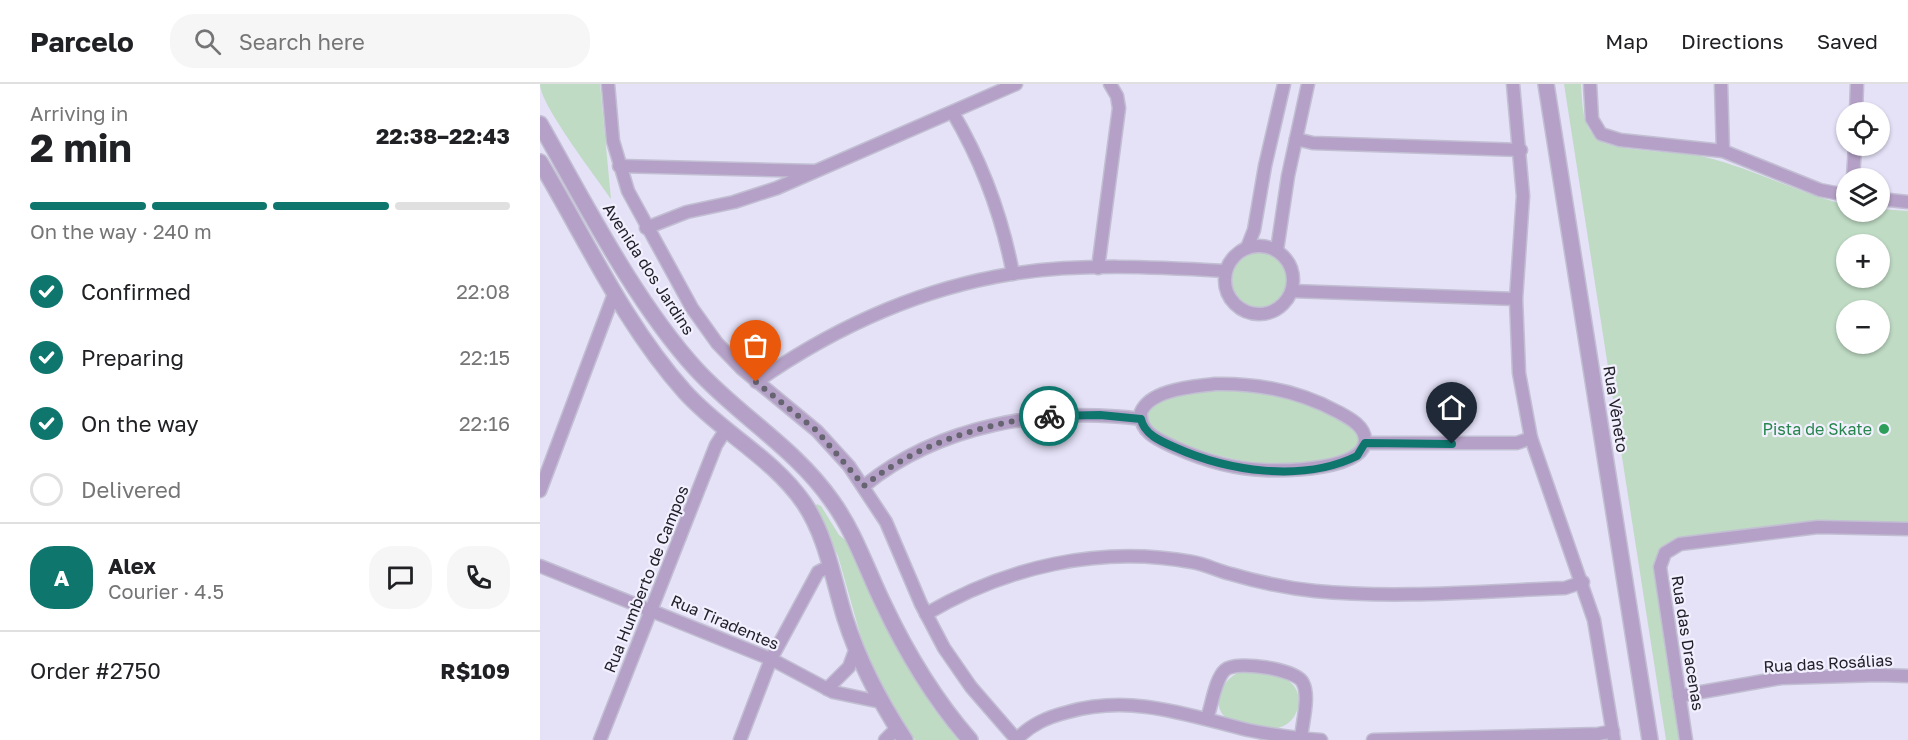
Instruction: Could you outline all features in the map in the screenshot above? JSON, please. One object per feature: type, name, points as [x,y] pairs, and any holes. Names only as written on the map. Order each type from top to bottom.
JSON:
[{"type":"street","points":[[608,84],[610,123],[619,166],[646,228],[704,326],[756,382],[817,431],[864,486],[886,522],[926,614],[971,687],[1017,740],[1028,727],[1045,719],[1099,705],[1155,706],[1250,730],[1321,740]]},
{"type":"street","points":[[646,228],[687,212],[757,195],[818,172],[1016,84]]},
{"type":"street","points":[[1098,268],[1119,108],[1117,96],[1110,84]]},
{"type":"street","points":[[1247,248],[1254,231],[1265,166],[1284,84]]},
{"type":"street","points":[[1277,250],[1308,84]]},
{"type":"street","points":[[1372,740],[1613,735],[1594,620],[1583,582],[1531,438],[1519,373],[1516,299],[1523,196],[1521,150],[1513,84]]},
{"type":"street","name":"Rua Vêneto","points":[[1546,84],[1650,740]]},
{"type":"street","points":[[1590,84],[1592,119],[1601,134],[1620,140],[1723,151],[1820,190],[1836,193]]},
{"type":"street","points":[[1721,84],[1723,151]]},
{"type":"street","points":[[1856,102],[1857,84]]},
{"type":"street","points":[[953,113],[975,153],[993,195],[1013,274]]},
{"type":"street","name":"Avenida dos Jardins","points":[[540,124],[643,298],[676,346],[716,389],[791,454],[824,490],[853,534],[881,600],[908,652],[944,707],[970,740]]},
{"type":"street","points":[[1296,139],[1313,142],[1521,150]]},
{"type":"street","points":[[540,162],[614,294],[667,371],[725,431],[767,461],[805,505],[819,531],[856,648],[881,702],[901,734],[885,740]]},
{"type":"street","points":[[619,166],[818,172]]},
{"type":"street","points":[[554,185],[570,176]]},
{"type":"street","points":[[1890,200],[1908,202]]},
{"type":"street","points":[[1258,245],[1277,250],[1290,264],[1293,273],[1292,291],[1281,306],[1272,311],[1252,313],[1242,309],[1227,293],[1226,271],[1230,261],[1247,248],[1258,245]]},
{"type":"street","points":[[756,382],[809,347],[874,314],[928,294],[1013,274],[1098,268],[1226,271]]},
{"type":"street","points":[[1292,291],[1516,299]]},
{"type":"street","points":[[540,491],[614,294]]},
{"type":"street","points":[[1215,384],[1256,385],[1291,392],[1333,409],[1360,427],[1365,443],[1357,456],[1334,464],[1280,470],[1243,468],[1205,459],[1169,444],[1146,431],[1141,419],[1147,402],[1175,391],[1215,384]]},
{"type":"street","points":[[864,486],[881,472],[913,455],[984,428],[1060,415],[1100,415],[1141,419]]},
{"type":"street","name":"Rua Humberto de Campos","points":[[600,740],[716,445],[725,431]]},
{"type":"street","points":[[1365,443],[1517,443],[1531,438]]},
{"type":"street","points":[[805,505],[824,490]]},
{"type":"street","name":"Rua das Dracenas","points":[[1686,740],[1660,567],[1665,553],[1680,544],[1818,527],[1908,529]]},
{"type":"street","points":[[926,614],[968,591],[1015,573],[1064,561],[1116,556],[1195,562],[1264,583],[1338,593],[1565,588],[1583,582]]},
{"type":"street","name":"Rua Tiradentes","points":[[540,566],[771,659],[827,689],[881,702]]},
{"type":"street","points":[[740,740],[771,659],[818,572],[830,566]]},
{"type":"street","points":[[827,689],[849,667],[856,648]]},
{"type":"street","points":[[1207,718],[1222,673],[1230,666],[1243,664],[1294,674],[1302,680],[1305,688],[1301,739]]},
{"type":"street","name":"Rua das Rosálias","points":[[1680,696],[1781,678],[1908,676]]},
{"type":"green space","points":[[540,84],[600,84],[611,199],[549,108]]},
{"type":"green space","points":[[1564,84],[1581,84],[1587,125],[1596,138],[1604,143],[1705,157],[1723,162],[1836,202],[1836,222],[1890,222],[1890,210],[1908,211],[1908,525],[1675,541],[1666,547],[1657,558],[1654,573],[1679,740],[1666,740]]},
{"type":"green space","points":[[1259,253],[1269,255],[1278,261],[1284,270],[1286,280],[1284,290],[1278,299],[1269,305],[1259,307],[1249,305],[1240,299],[1234,290],[1232,280],[1234,270],[1240,261],[1249,255]]},
{"type":"green space","points":[[1216,390],[1270,394],[1304,404],[1352,428],[1358,434],[1358,446],[1340,457],[1318,463],[1264,464],[1209,453],[1186,445],[1156,430],[1148,423],[1147,413],[1159,402],[1168,398]]},
{"type":"green space","points":[[817,504],[821,506],[839,535],[849,543],[874,604],[904,661],[933,708],[958,740],[915,740],[884,694],[864,648],[838,556],[815,507]]},
{"type":"green space","points":[[1246,671],[1281,677],[1296,688],[1299,704],[1292,720],[1277,728],[1268,728],[1239,723],[1224,716],[1218,702],[1222,688],[1232,676]]},
{"type":"way so far","points":[[756,382],[817,431],[834,448],[864,486],[881,472],[936,444],[984,428],[1049,416]]},
{"type":"place","name":"Pista de Skate","points":[[1884,429]]},
{"type":"route","points":[[1049,416],[1100,415],[1141,419],[1146,431],[1186,453],[1224,464],[1261,470],[1298,470],[1334,464],[1357,456],[1361,453],[1365,443],[1452,444]]}]
